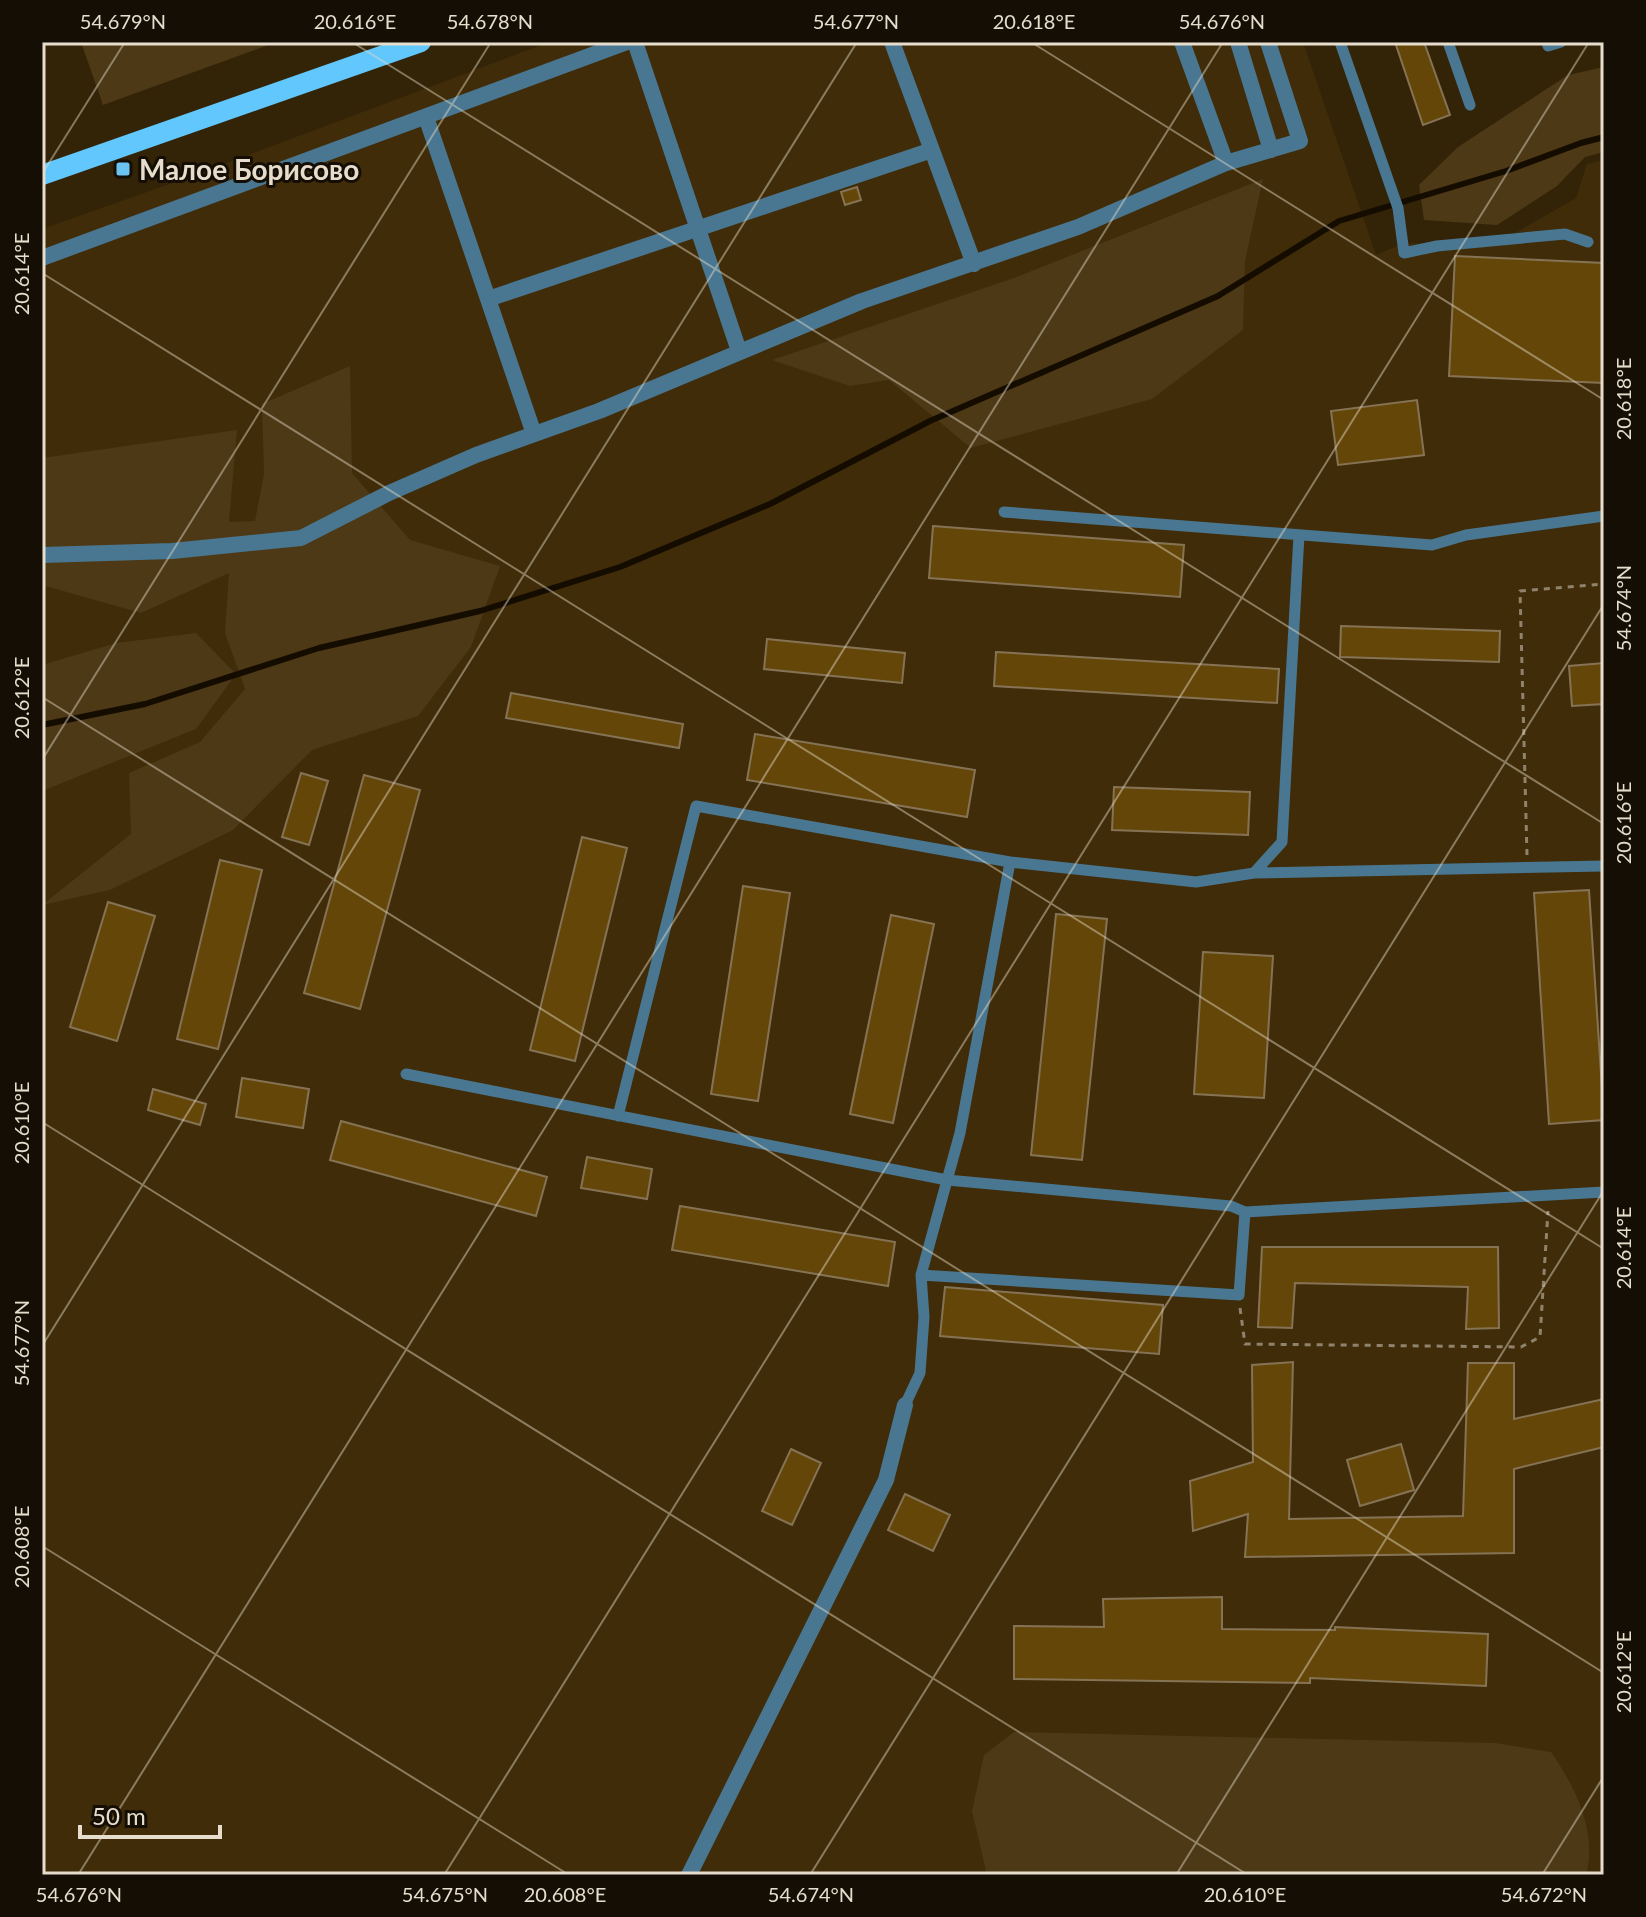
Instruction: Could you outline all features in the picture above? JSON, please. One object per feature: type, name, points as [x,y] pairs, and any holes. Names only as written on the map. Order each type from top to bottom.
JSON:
[{"type":"main road","points":[[42,175],[421,42]]},
{"type":"street","points":[[42,258],[627,42]]},
{"type":"street","points":[[635,42],[739,351]]},
{"type":"street","points":[[892,42],[974,264]]},
{"type":"street","points":[[1182,42],[1226,163]]},
{"type":"street","points":[[1238,42],[1271,150]]},
{"type":"street","points":[[42,555],[172,551],[301,538],[389,493],[476,455],[599,411],[862,301],[1078,227],[1226,163],[1300,141],[1268,42]]},
{"type":"street","points":[[426,117],[534,434]]},
{"type":"street","points":[[488,299],[932,150]]},
{"type":"street","points":[[689,1875],[886,1480],[905,1405]]},
{"type":"lane","points":[[1340,42],[1396,204],[1404,253],[1437,246],[1565,234],[1588,242]]},
{"type":"lane","points":[[1448,42],[1470,105]]},
{"type":"lane","points":[[1547,42],[1548,46],[1561,42]]},
{"type":"lane","points":[[1004,512],[1432,545],[1466,535],[1604,516]]},
{"type":"lane","points":[[1254,873],[1282,842],[1299,535]]},
{"type":"lane","points":[[618,1116],[696,806],[1010,862],[1196,882],[1254,873],[1604,866]]},
{"type":"lane","points":[[905,1405],[920,1373],[924,1317],[921,1275],[960,1133],[1010,862]]},
{"type":"lane","points":[[406,1074],[947,1180],[1231,1206],[1245,1212],[1604,1192]]},
{"type":"lane","points":[[921,1275],[1239,1295],[1245,1212]]},
{"type":"path","points":[[1527,868],[1520,591],[1604,584]]},
{"type":"path","points":[[1239,1295],[1245,1344],[1521,1347],[1540,1337],[1549,1195]]},
{"type":"shaded area","points":[[81,42],[277,42],[103,105]]},
{"type":"shaded area","points":[[549,42],[1303,42],[1376,255],[1404,243],[1493,246],[1576,198],[1587,164],[1604,160],[1604,1875],[42,1875],[42,229]]},
{"type":"shaded area","points":[[1604,67],[1604,152],[1585,157],[1557,186],[1497,225],[1424,220],[1419,185],[1458,147],[1568,75]]},
{"type":"shaded area","points":[[1263,179],[1245,261],[1243,330],[1152,399],[971,448],[889,380],[850,386],[772,360],[1014,278]]},
{"type":"shaded area","points":[[350,366],[352,473],[410,540],[500,566],[471,647],[418,716],[312,750],[233,830],[110,890],[42,905],[131,834],[129,773],[200,742],[245,689],[225,633],[229,573],[141,613],[42,585],[42,458],[237,430],[229,522],[255,521],[264,474],[262,404]]},
{"type":"shaded area","points":[[196,633],[236,674],[196,729],[42,791],[42,665],[116,643]]},
{"type":"shaded area","points":[[1014,1732],[1495,1743],[1551,1752],[1576,1795],[1587,1827],[1589,1859],[1586,1875],[987,1875],[972,1811],[984,1755]]},
{"type":"building","points":[[1395,42],[1424,42],[1450,115],[1423,125]]},
{"type":"building","points":[[857,187],[861,200],[845,205],[841,192]]},
{"type":"building","points":[[1455,256],[1604,263],[1604,383],[1449,376]]},
{"type":"building","points":[[1417,400],[1424,455],[1338,465],[1331,411]]},
{"type":"building","points":[[933,526],[1184,545],[1180,597],[929,578]]},
{"type":"building","points":[[1341,626],[1500,631],[1499,662],[1340,657]]},
{"type":"building","points":[[767,639],[905,653],[902,683],[764,669]]},
{"type":"building","points":[[996,652],[1279,669],[1277,703],[994,686]]},
{"type":"building","points":[[1604,663],[1604,704],[1572,706],[1569,666]]},
{"type":"building","points":[[511,693],[683,724],[679,748],[506,718]]},
{"type":"building","points":[[755,734],[975,770],[967,817],[747,780]]},
{"type":"building","points":[[301,773],[328,781],[309,845],[282,837]]},
{"type":"building","points":[[364,775],[420,790],[360,1009],[304,993]]},
{"type":"building","points":[[1114,787],[1250,792],[1248,835],[1112,830]]},
{"type":"building","points":[[582,837],[627,848],[575,1061],[530,1050]]},
{"type":"building","points":[[220,860],[262,870],[218,1049],[177,1039]]},
{"type":"building","points":[[743,886],[790,893],[758,1101],[711,1094]]},
{"type":"building","points":[[1589,890],[1604,1120],[1549,1124],[1534,893]]},
{"type":"building","points":[[108,902],[155,916],[117,1041],[70,1027]]},
{"type":"building","points":[[1056,914],[1107,919],[1082,1160],[1031,1155]]},
{"type":"building","points":[[891,915],[934,924],[893,1123],[850,1114]]},
{"type":"building","points":[[1203,952],[1273,956],[1264,1098],[1194,1094]]},
{"type":"building","points":[[242,1078],[309,1089],[303,1128],[236,1117]]},
{"type":"building","points":[[153,1089],[206,1104],[200,1125],[148,1110]]},
{"type":"building","points":[[341,1121],[547,1177],[536,1216],[330,1160]]},
{"type":"building","points":[[587,1157],[652,1169],[647,1199],[581,1188]]},
{"type":"building","points":[[680,1206],[895,1242],[888,1286],[672,1250]]},
{"type":"building","points":[[1262,1247],[1498,1247],[1499,1328],[1466,1329],[1468,1287],[1295,1283],[1292,1328],[1258,1327]]},
{"type":"building","points":[[945,1287],[1163,1305],[1159,1354],[940,1336]]},
{"type":"building","points":[[1293,1362],[1289,1519],[1463,1516],[1468,1363],[1514,1363],[1514,1419],[1604,1399],[1604,1447],[1514,1469],[1514,1553],[1245,1557],[1248,1514],[1193,1531],[1190,1481],[1253,1462],[1252,1365]]},
{"type":"building","points":[[1401,1444],[1414,1490],[1360,1506],[1347,1460]]},
{"type":"building","points":[[791,1449],[821,1463],[792,1525],[762,1511]]},
{"type":"building","points":[[905,1494],[950,1515],[933,1551],[888,1530]]},
{"type":"building","points":[[1222,1597],[1222,1629],[1335,1630],[1335,1627],[1488,1634],[1486,1686],[1310,1678],[1310,1683],[1014,1679],[1014,1626],[1104,1627],[1103,1599]]},
{"type":"waterway","points":[[42,725],[145,704],[319,648],[480,611],[620,567],[770,504],[930,421],[1218,296],[1339,221],[1506,171],[1604,137]]},
{"type":"place","name":"Малое Борисово","points":[[123,169]]}]
